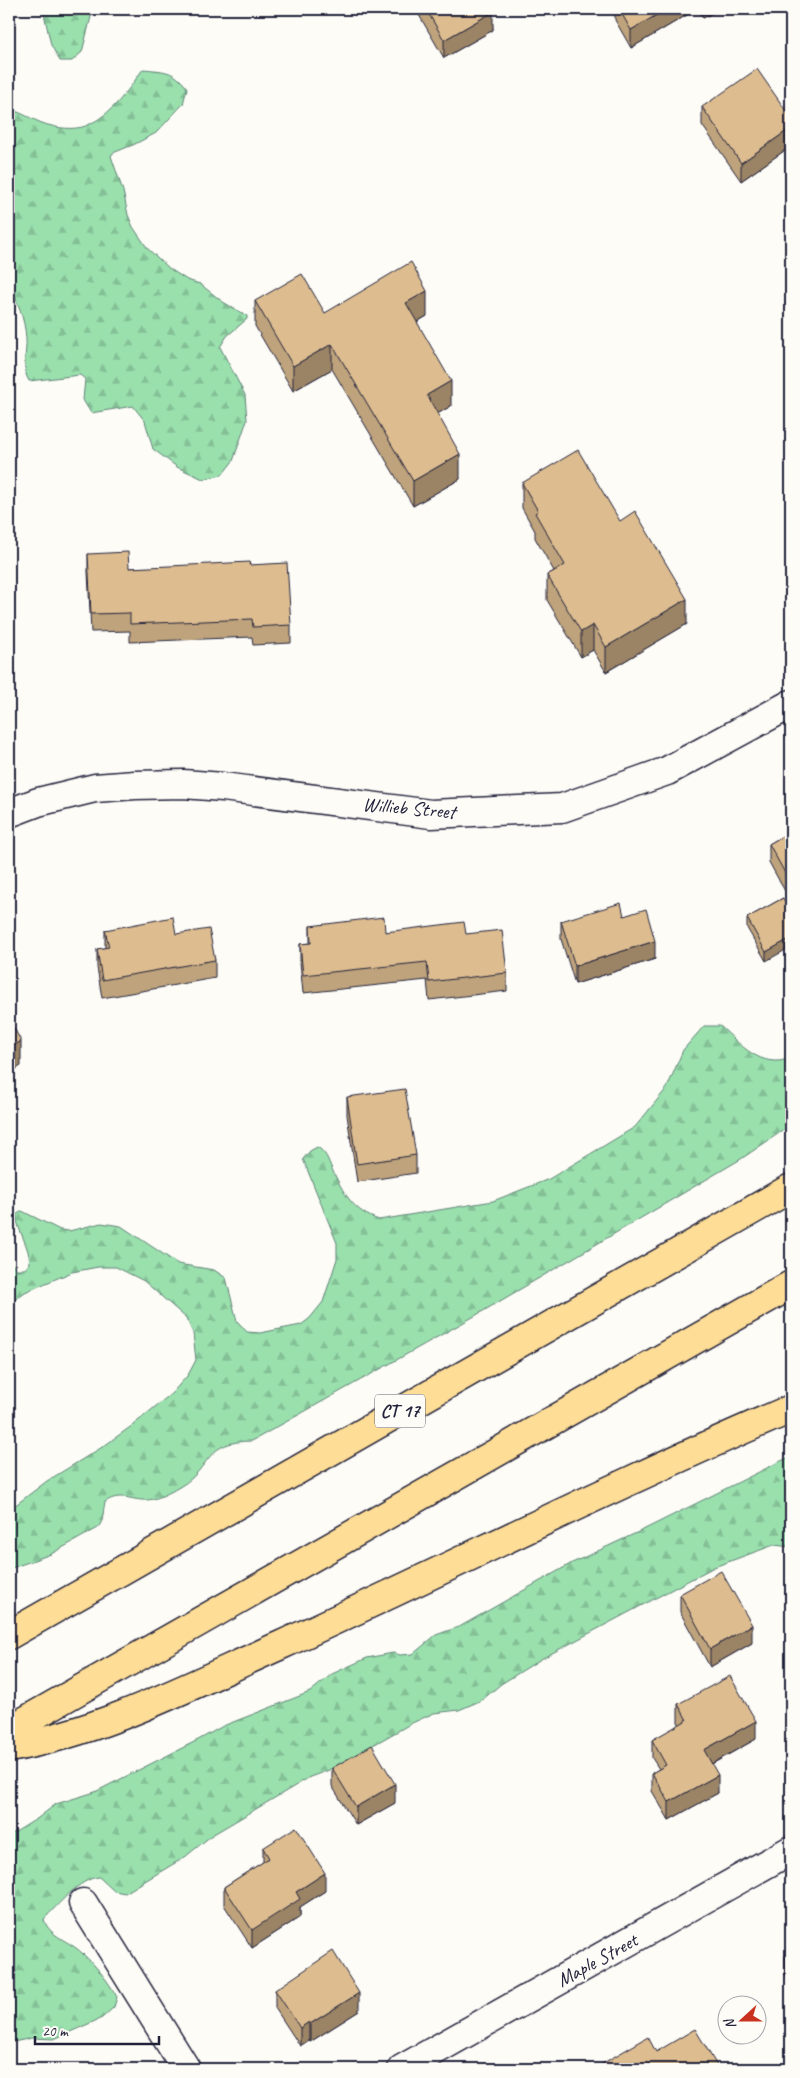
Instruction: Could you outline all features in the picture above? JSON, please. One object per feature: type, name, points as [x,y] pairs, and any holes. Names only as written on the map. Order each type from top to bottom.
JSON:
[{"type":"highway","name":"CT 17","points":[[9,1635],[791,1188]]},
{"type":"highway","points":[[9,1730],[791,1285]]},
{"type":"highway","points":[[9,1748],[56,1738],[136,1710],[342,1617],[634,1478],[791,1409]]},
{"type":"street","name":"Willieb Street","points":[[9,813],[38,802],[95,788],[184,784],[223,787],[431,814],[562,808],[667,771],[791,704]]},
{"type":"street","name":"Maple Street","points":[[402,2069],[791,1850]]},
{"type":"street","points":[[83,1904],[186,2069]]},
{"type":"green space","points":[[43,9],[93,9],[82,52],[72,61],[60,61],[51,45]]},
{"type":"green space","points":[[143,69],[168,72],[178,78],[187,88],[183,104],[156,133],[113,153],[111,156],[133,227],[148,249],[170,269],[187,280],[200,284],[223,302],[247,316],[247,319],[227,336],[220,347],[245,395],[247,420],[233,461],[222,475],[203,479],[177,467],[153,449],[145,421],[133,406],[91,413],[83,400],[85,379],[80,375],[29,381],[25,371],[26,338],[24,324],[18,303],[9,284],[9,109],[41,123],[56,127],[86,126],[106,114],[113,107]]},
{"type":"green space","points":[[704,1026],[720,1026],[743,1047],[761,1058],[770,1061],[780,1061],[791,1058],[791,1125],[741,1159],[473,1317],[252,1441],[236,1442],[216,1450],[191,1479],[175,1490],[160,1497],[147,1500],[123,1497],[111,1499],[105,1502],[102,1521],[98,1528],[51,1554],[9,1569],[9,1510],[47,1481],[104,1446],[133,1425],[172,1393],[188,1375],[196,1360],[193,1333],[186,1318],[144,1281],[116,1267],[98,1267],[72,1272],[25,1292],[9,1304],[9,1241],[11,1262],[16,1269],[25,1269],[30,1263],[28,1250],[16,1215],[22,1211],[60,1230],[69,1231],[101,1223],[121,1226],[178,1264],[214,1270],[226,1278],[237,1321],[247,1332],[260,1333],[301,1325],[310,1318],[323,1302],[337,1259],[337,1243],[303,1159],[310,1151],[317,1147],[323,1151],[345,1194],[356,1207],[379,1220],[493,1201],[549,1179],[635,1127],[667,1088],[683,1050]]},
{"type":"green space","points":[[791,1456],[791,1547],[774,1545],[714,1567],[541,1659],[501,1684],[482,1700],[459,1710],[434,1713],[412,1723],[329,1770],[310,1777],[212,1835],[185,1857],[125,1893],[114,1891],[99,1877],[84,1882],[77,1887],[44,1919],[50,1930],[77,1949],[101,1973],[117,1997],[114,2007],[102,2018],[54,2039],[32,2038],[9,2043],[9,1836],[56,1804],[95,1792],[223,1726],[310,1692],[332,1674],[367,1658],[393,1653],[400,1655],[413,1654],[436,1635],[461,1626],[572,1563]]},
{"type":"building","points":[[426,9],[491,9],[493,12],[444,40]]},
{"type":"building","points":[[619,9],[667,9],[631,30]]},
{"type":"building","points":[[757,69],[791,118],[791,128],[741,163],[702,107]]},
{"type":"building","points":[[411,262],[427,291],[406,303],[451,381],[427,395],[460,454],[413,481],[332,344],[293,366],[255,301],[302,274],[325,313]]},
{"type":"building","points":[[578,450],[620,521],[635,511],[687,599],[606,647],[593,625],[581,632],[547,575],[565,565],[535,513],[538,511],[522,483]]},
{"type":"building","points":[[128,552],[129,568],[250,562],[249,565],[287,563],[291,625],[253,627],[252,619],[130,624],[130,613],[91,614],[88,554]]},
{"type":"building","points":[[791,831],[791,884],[769,844]]},
{"type":"building","points":[[783,898],[791,913],[791,938],[766,952],[747,918]]},
{"type":"building","points":[[621,903],[624,916],[646,909],[655,941],[575,966],[561,921]]},
{"type":"building","points":[[173,917],[176,934],[209,929],[215,960],[102,980],[97,949],[109,947],[105,930]]},
{"type":"building","points":[[384,917],[385,932],[464,922],[466,934],[502,930],[507,973],[429,982],[427,962],[303,975],[300,944],[311,943],[310,926]]},
{"type":"building","points":[[9,1019],[21,1041],[9,1049]]},
{"type":"building","points":[[405,1089],[416,1155],[357,1164],[347,1097]]},
{"type":"building","points":[[721,1571],[752,1625],[710,1649],[680,1594]]},
{"type":"building","points":[[730,1676],[756,1721],[704,1750],[718,1775],[669,1802],[652,1773],[666,1765],[652,1740],[687,1720],[678,1704]]},
{"type":"building","points":[[372,1745],[395,1784],[356,1807],[332,1768]]},
{"type":"building","points":[[296,1827],[325,1873],[296,1892],[300,1899],[252,1930],[224,1887],[269,1858],[263,1848]]},
{"type":"building","points":[[333,1951],[359,1993],[310,2024],[309,2022],[300,2028],[275,1990]]},
{"type":"building","points":[[791,1952],[791,1968],[785,1956]]},
{"type":"building","points":[[695,2029],[719,2069],[602,2069],[600,2065],[648,2037],[656,2052]]}]
